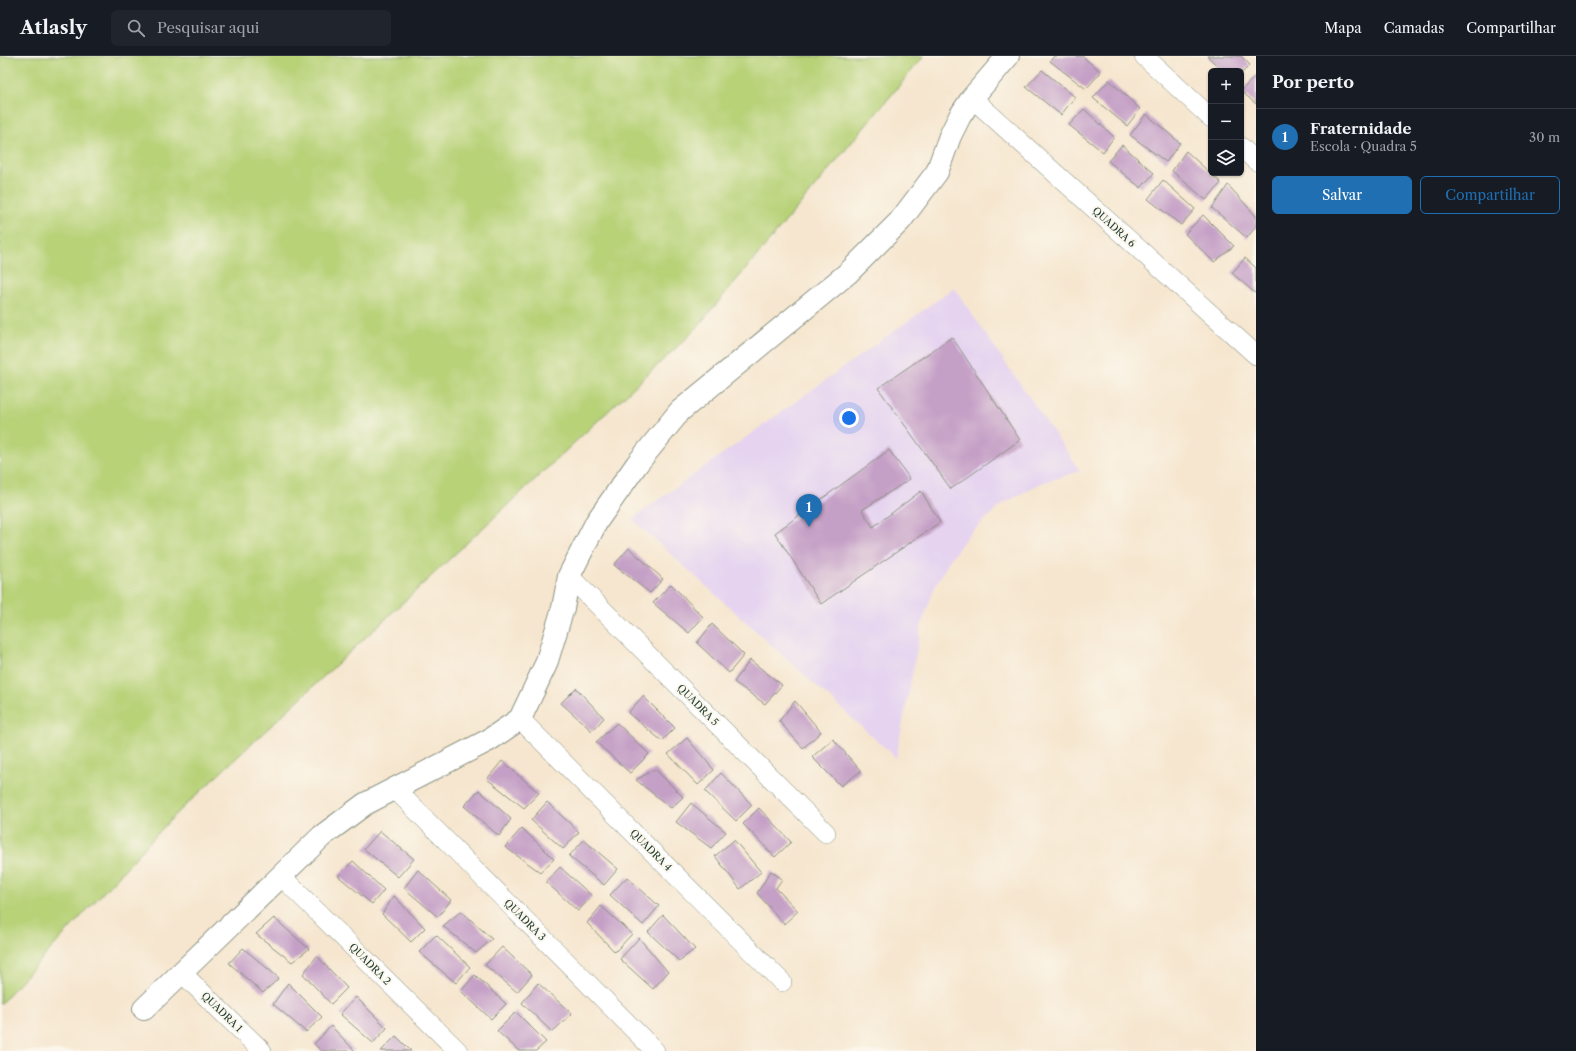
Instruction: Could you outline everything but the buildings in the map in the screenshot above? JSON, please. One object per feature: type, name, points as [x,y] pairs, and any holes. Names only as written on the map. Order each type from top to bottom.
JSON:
[{"type":"street","points":[[144,1009],[322,836],[365,804],[489,740],[520,719],[546,664],[563,608],[569,576],[597,521],[637,464],[680,411],[848,273],[900,221],[937,172],[950,136],[960,116],[972,98],[1008,56]]},
{"type":"street","points":[[1144,56],[1208,115]]},
{"type":"street","name":"QUADRA 6","points":[[972,98],[1256,355]]},
{"type":"street","points":[[1244,149],[1256,160]]},
{"type":"street","name":"QUADRA 5","points":[[569,576],[826,833]]},
{"type":"street","name":"QUADRA 4","points":[[520,719],[782,982]]},
{"type":"street","name":"QUADRA 3","points":[[395,789],[655,1051]]},
{"type":"street","name":"QUADRA 2","points":[[281,876],[458,1051]]},
{"type":"street","name":"QUADRA 1","points":[[182,973],[262,1051]]},
{"type":"shaded area","points":[[954,288],[1080,471],[1039,484],[1004,503],[968,535],[949,561],[934,589],[922,623],[896,758],[632,519]]},
{"type":"green space","points":[[0,56],[924,56],[693,332],[173,817],[0,1004]]},
{"type":"place","name":"Fraternidade","points":[[809,527]]}]
